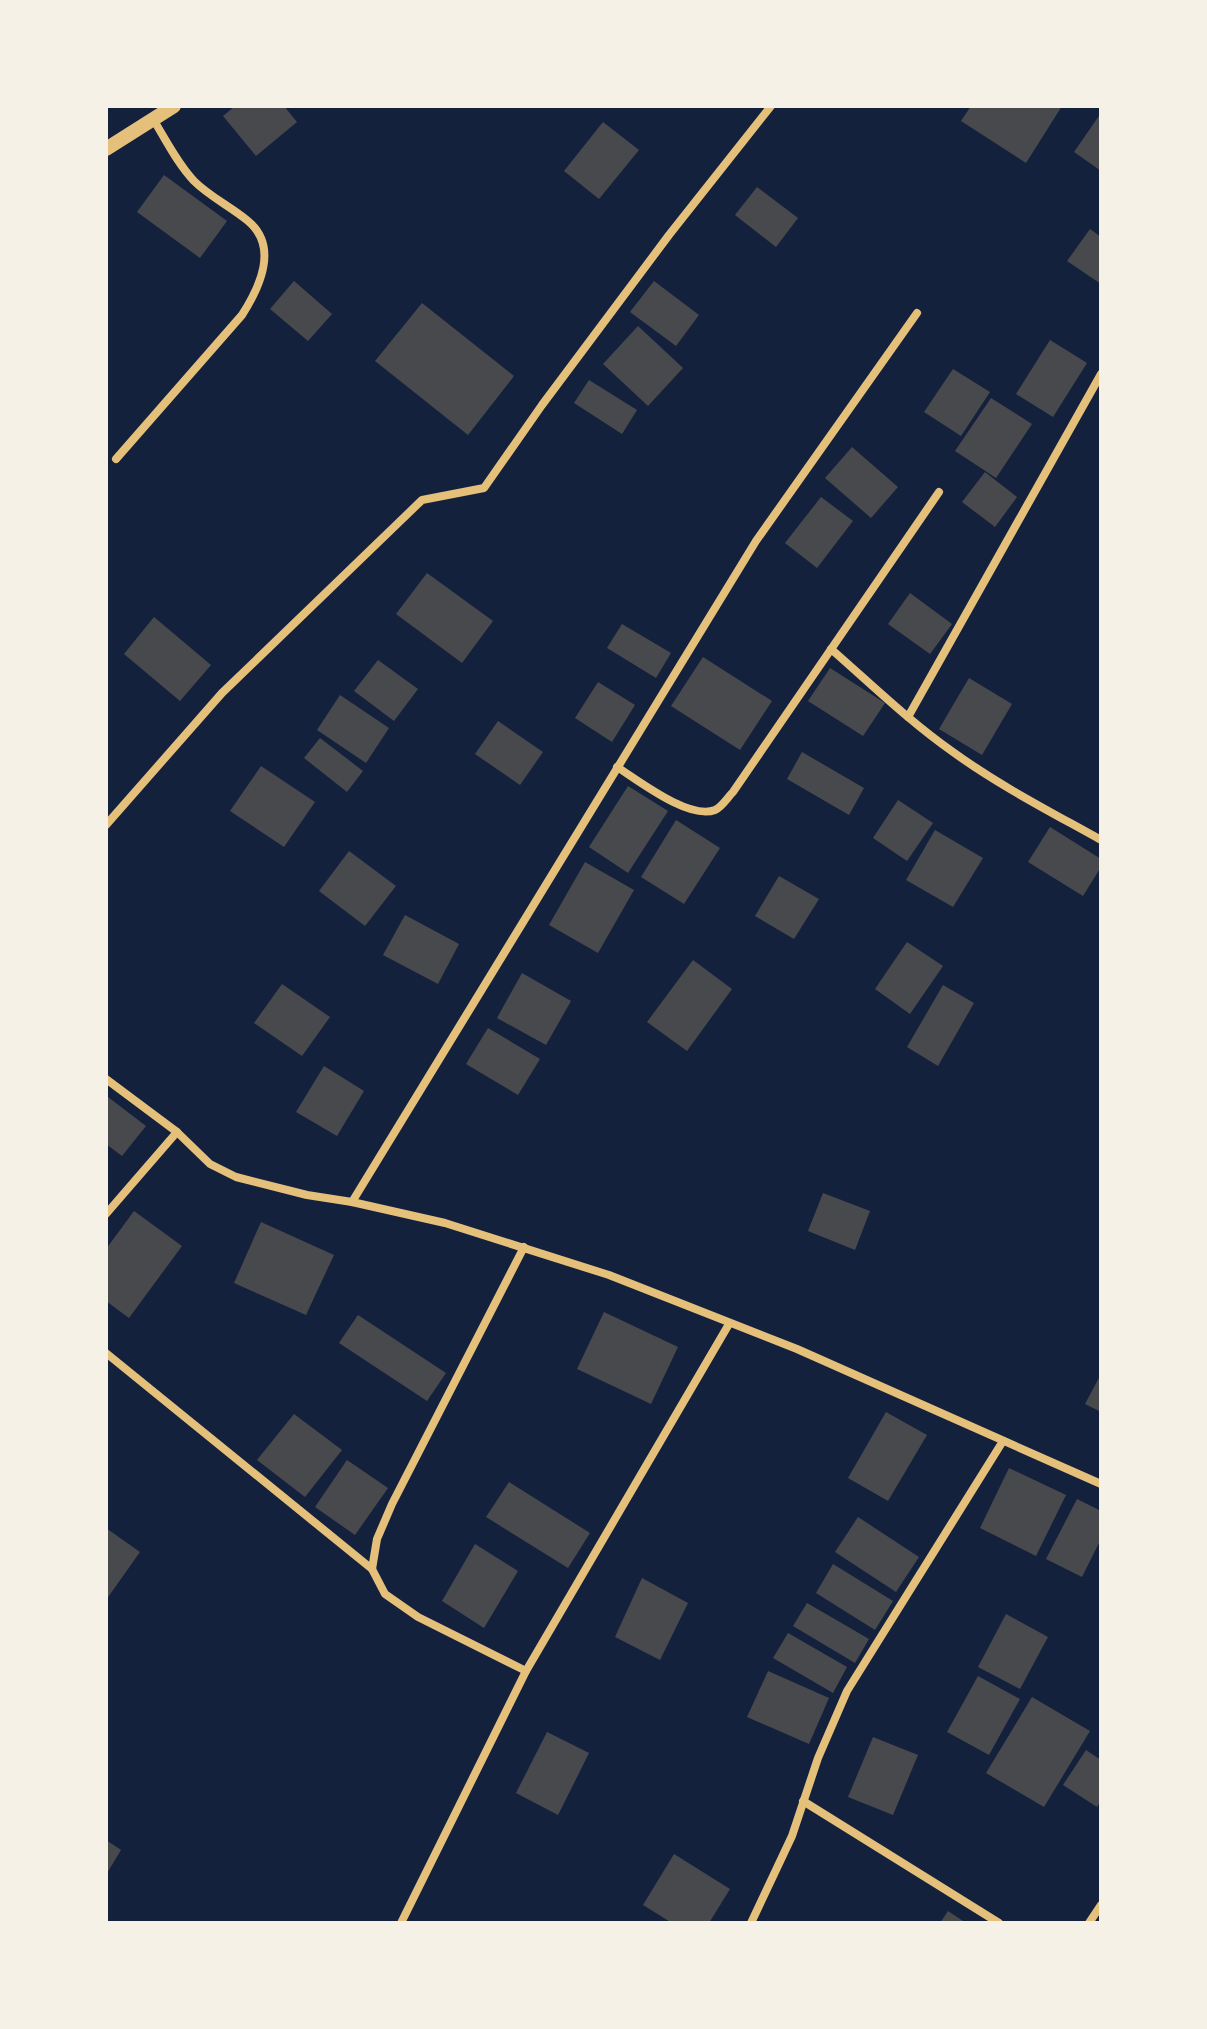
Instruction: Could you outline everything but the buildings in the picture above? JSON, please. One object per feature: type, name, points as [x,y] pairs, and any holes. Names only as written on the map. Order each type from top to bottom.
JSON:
[{"type":"street","points":[[106,149],[174,106]]},
{"type":"street","points":[[106,825],[222,693],[422,500],[484,488],[669,235],[771,106]]},
{"type":"street","points":[[116,459],[242,315],[256,293],[266,253],[260,236],[250,222],[208,194],[191,178],[153,119]]},
{"type":"street","points":[[352,1202],[756,541],[917,313]]},
{"type":"street","points":[[908,717],[1101,374]]},
{"type":"street","points":[[617,767],[679,805],[701,812],[717,809],[733,792],[939,492]]},
{"type":"street","points":[[831,649],[954,753],[1101,840]]},
{"type":"street","points":[[106,1079],[177,1132],[210,1164],[236,1177],[445,1223],[609,1275],[797,1349],[1101,1484]]},
{"type":"street","points":[[106,1214],[177,1132]]},
{"type":"street","points":[[372,1569],[377,1539],[392,1504],[524,1247]]},
{"type":"street","points":[[401,1923],[526,1671],[729,1324]]},
{"type":"street","points":[[106,1353],[372,1569],[385,1594],[407,1609],[526,1671]]},
{"type":"street","points":[[751,1923],[787,1847],[818,1758],[847,1691],[1003,1441]]},
{"type":"street","points":[[803,1801],[999,1923]]},
{"type":"street","points":[[1089,1923],[1101,1905]]}]
